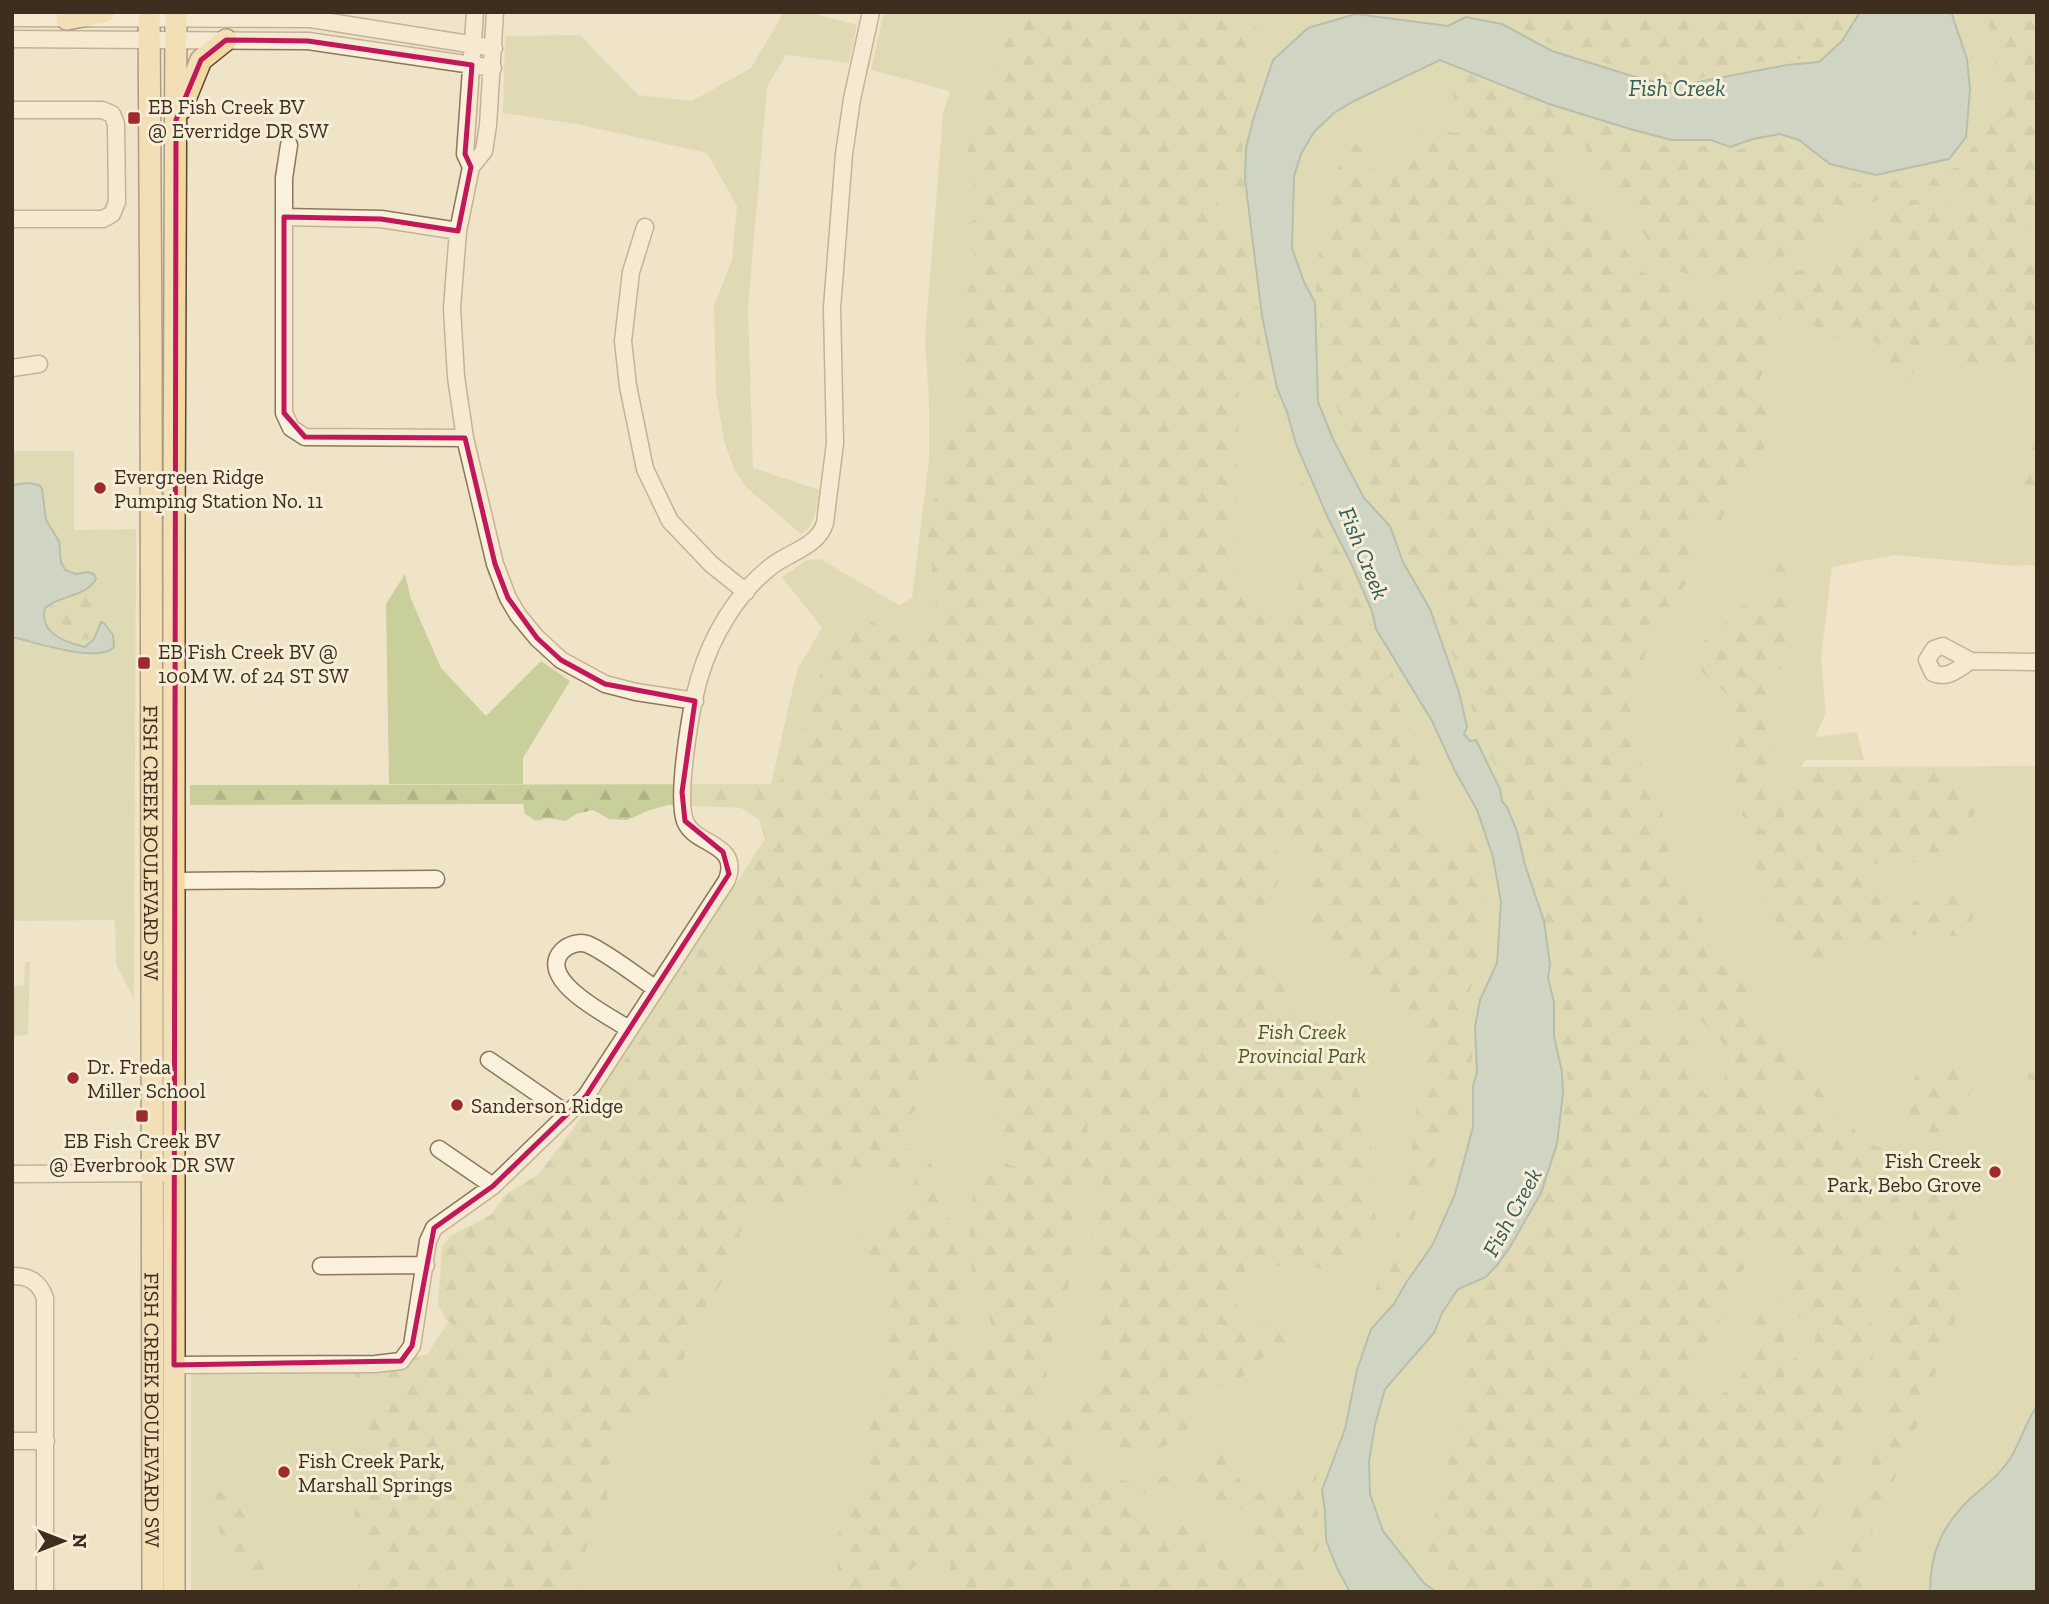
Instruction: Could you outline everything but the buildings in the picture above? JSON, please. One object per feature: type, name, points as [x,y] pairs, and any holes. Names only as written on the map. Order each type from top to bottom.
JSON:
[{"type":"main road","points":[[67,19],[104,12]]},
{"type":"main road","name":"FISH CREEK BOULEVARD SW","points":[[149,24],[152,610],[163,1173],[174,1365],[174,1592]]},
{"type":"main road","name":"FISH CREEK BOULEVARD SW","points":[[153,1592],[163,1173],[174,881],[177,24]]},
{"type":"main road","points":[[176,120],[201,60],[226,40]]},
{"type":"street","points":[[471,167],[465,153],[475,12]]},
{"type":"street","points":[[495,12],[493,68],[484,151],[471,167],[458,232],[453,279],[456,377],[465,438],[495,564],[513,606],[537,638],[561,660],[605,684],[636,692],[695,701]]},
{"type":"street","points":[[174,1365],[375,1364],[401,1361],[412,1346],[428,1241],[434,1228],[493,1186],[586,1096],[729,874],[729,862],[723,852],[691,830],[685,821],[682,792],[695,701],[709,650],[723,623],[746,592],[772,566],[815,540],[825,523],[835,443],[832,308],[844,154],[852,99],[871,12]]},
{"type":"street","points":[[12,18],[177,24],[312,16],[494,48]]},
{"type":"street","points":[[308,41],[312,16]]},
{"type":"street","points":[[12,39],[149,24]]},
{"type":"street","points":[[177,24],[226,40],[308,41],[493,68]]},
{"type":"street","points":[[12,110],[102,110],[112,114],[116,124],[117,202],[112,214],[103,219],[12,219]]},
{"type":"street","points":[[289,145],[284,178],[284,413],[292,428],[305,437],[312,438],[465,438]]},
{"type":"street","points":[[284,217],[381,219],[458,232]]},
{"type":"street","points":[[645,227],[631,272],[623,341],[628,386],[645,470],[670,521],[711,564],[746,592]]},
{"type":"street","points":[[12,368],[39,364]]},
{"type":"street","points":[[152,610],[174,610]]},
{"type":"street","points":[[1971,661],[2037,662]]},
{"type":"street","points":[[174,881],[436,879]]},
{"type":"street","points":[[629,1029],[566,987],[558,976],[556,966],[562,951],[576,943],[589,945],[656,989]]},
{"type":"street","points":[[489,1060],[566,1113]]},
{"type":"street","points":[[439,1149],[493,1186]]},
{"type":"street","points":[[12,1174],[163,1173]]},
{"type":"street","points":[[321,1266],[426,1265]]},
{"type":"street","points":[[12,1276],[22,1276],[36,1282],[45,1298],[45,1592]]},
{"type":"street","points":[[12,1441],[46,1441]]},
{"type":"highlighted area","points":[[226,40],[308,41],[472,65],[465,154],[471,167],[458,231],[381,219],[284,217],[284,413],[305,437],[465,438],[495,564],[508,598],[537,638],[561,660],[605,684],[695,701],[682,792],[685,821],[723,852],[729,874],[586,1096],[493,1186],[434,1228],[412,1346],[401,1361],[174,1365],[176,120],[201,60]]},
{"type":"green space","points":[[784,12],[807,12],[857,25],[849,63],[786,55],[767,87],[748,308],[753,468],[820,490],[813,521],[801,534],[746,487],[734,469],[724,441],[716,393],[714,306],[732,260],[737,206],[707,153],[576,124],[503,113],[505,36],[580,35],[638,95],[692,101],[751,68]]},
{"type":"green space","name":"Fish Creek Provincial Park","points":[[884,12],[2037,12],[2037,565],[2012,566],[1895,555],[1832,567],[1821,658],[1826,713],[1815,737],[1857,732],[1864,760],[1806,758],[1801,767],[2037,766],[2037,1592],[191,1592],[191,1357],[426,1356],[788,804],[793,784],[771,784],[797,670],[822,628],[782,577],[807,560],[820,559],[899,605],[912,598],[929,459],[925,339],[943,114],[950,91],[871,70]]},
{"type":"green space","points":[[1086,12],[1256,12],[1257,50],[1249,73],[1252,90],[1249,99],[1250,135],[1242,149],[1243,180],[1249,190],[1226,184],[1219,191],[1218,199],[1220,208],[1249,254],[1255,278],[1263,357],[1277,398],[1273,402],[1267,399],[1250,375],[1241,368],[1236,571],[1242,589],[1264,619],[1273,626],[1284,625],[1300,581],[1304,561],[1307,524],[1301,477],[1305,479],[1392,671],[1418,754],[1423,827],[1430,837],[1441,842],[1475,845],[1483,854],[1488,880],[1485,948],[1463,1010],[1472,1054],[1470,1085],[1457,1122],[1427,1178],[1393,1296],[1378,1315],[1373,1311],[1376,1288],[1403,1216],[1423,1059],[1421,1033],[1412,1011],[1373,992],[1365,964],[1334,953],[1320,937],[1310,918],[1305,898],[1307,855],[1288,832],[1278,829],[1272,831],[1272,843],[1283,866],[1277,884],[1266,898],[1272,908],[1272,920],[1262,924],[1245,920],[1243,937],[1266,965],[1285,978],[1295,1014],[1299,1018],[1317,1023],[1327,1031],[1347,1065],[1371,1135],[1371,1206],[1376,1217],[1378,1242],[1370,1251],[1335,1267],[1323,1269],[1294,1263],[1277,1266],[1262,1259],[1247,1267],[1237,1297],[1241,1317],[1249,1324],[1273,1324],[1284,1338],[1287,1349],[1267,1355],[1238,1380],[1204,1395],[1188,1429],[1179,1439],[1145,1452],[1126,1451],[1085,1438],[1079,1440],[1087,1460],[1113,1478],[1145,1482],[1178,1473],[1178,1479],[1169,1487],[1137,1494],[1132,1498],[1145,1509],[1149,1521],[1159,1527],[1177,1529],[1188,1525],[1199,1529],[1216,1579],[1221,1581],[1223,1575],[1210,1543],[1216,1542],[1232,1552],[1241,1566],[1247,1569],[1252,1566],[1254,1524],[1240,1509],[1220,1506],[1205,1487],[1194,1482],[1187,1470],[1219,1452],[1241,1482],[1270,1499],[1293,1472],[1313,1459],[1319,1465],[1316,1492],[1320,1537],[1316,1552],[1291,1592],[942,1592],[951,1566],[947,1559],[931,1565],[914,1566],[909,1582],[912,1588],[920,1592],[833,1592],[838,1569],[837,1535],[864,1488],[870,1472],[870,1419],[884,1380],[884,1320],[894,1299],[893,1283],[860,1263],[851,1252],[850,1244],[859,1237],[899,1223],[912,1213],[916,1168],[925,1162],[931,1163],[936,1174],[957,1246],[960,1311],[958,1339],[962,1345],[981,1351],[991,1331],[989,1317],[974,1287],[970,1237],[972,1200],[982,1168],[990,1156],[996,1155],[1011,1166],[1016,1166],[1018,1161],[997,1119],[981,1071],[972,1064],[949,1063],[938,1069],[926,1098],[905,1121],[907,1147],[916,1153],[917,1159],[909,1168],[873,1171],[839,1188],[802,1191],[793,1200],[782,1205],[757,1208],[745,1221],[740,1233],[738,1257],[700,1316],[677,1377],[660,1397],[637,1409],[613,1454],[607,1473],[607,1505],[591,1535],[583,1558],[581,1592],[356,1592],[367,1549],[354,1522],[356,1504],[369,1471],[362,1420],[365,1415],[389,1403],[391,1392],[388,1381],[362,1380],[354,1375],[352,1370],[405,1356],[444,1354],[463,1345],[466,1334],[447,1320],[438,1305],[442,1247],[450,1236],[491,1215],[504,1196],[539,1174],[632,1050],[698,950],[706,949],[738,961],[753,953],[750,930],[758,887],[751,871],[765,839],[759,819],[741,808],[668,805],[627,820],[609,819],[593,810],[576,814],[566,821],[548,818],[536,821],[525,814],[523,804],[190,805],[190,785],[779,784],[799,740],[813,688],[833,652],[843,626],[857,618],[871,621],[902,639],[925,639],[941,616],[932,595],[932,566],[925,533],[926,521],[939,490],[940,452],[959,410],[966,375],[961,302],[981,267],[973,252],[968,223],[982,216],[976,188],[967,166],[968,148],[980,120],[979,85],[996,62],[998,46],[1017,18],[1051,21],[1074,18]],"holes":[[[1100,1108],[1100,1148],[1105,1158],[1105,1170],[1094,1217],[1091,1246],[1095,1309],[1091,1383],[1083,1404],[1059,1420],[1043,1412],[1048,1383],[1045,1364],[1068,1289],[1072,1265],[1071,1221],[1080,1192],[1095,1165],[1087,1130],[1089,1110]]]},
{"type":"green space","points":[[1470,12],[1851,13],[1847,30],[1842,36],[1812,58],[1746,63],[1722,69],[1698,80],[1686,80],[1661,79],[1636,73],[1555,46],[1495,17],[1481,17]]},
{"type":"green space","points":[[1985,12],[2037,12],[2037,233],[2010,227],[1985,200],[1969,192],[1920,185],[1898,190],[1817,230],[1780,259],[1725,277],[1702,279],[1675,270],[1656,253],[1625,205],[1593,170],[1584,141],[1567,141],[1558,148],[1556,161],[1562,172],[1608,222],[1637,268],[1680,294],[1704,301],[1742,295],[1777,278],[1826,262],[1852,244],[1885,204],[1921,200],[1947,204],[1970,212],[1984,219],[2001,236],[2037,261],[2037,368],[2026,372],[2003,373],[1993,359],[1967,371],[1951,367],[1933,351],[1921,349],[1917,353],[1914,374],[1907,379],[1896,378],[1888,375],[1878,347],[1869,337],[1837,337],[1815,326],[1793,320],[1774,319],[1765,341],[1764,370],[1759,381],[1765,409],[1766,444],[1756,465],[1735,487],[1721,521],[1716,524],[1705,510],[1690,525],[1686,537],[1696,553],[1696,565],[1646,652],[1631,704],[1629,730],[1633,746],[1658,797],[1669,853],[1679,882],[1708,928],[1714,944],[1746,968],[1768,995],[1767,1003],[1751,999],[1754,1020],[1761,1032],[1776,1047],[1806,1062],[1838,1099],[1822,1099],[1782,1085],[1772,1085],[1762,1088],[1762,1101],[1772,1109],[1802,1105],[1829,1111],[1849,1123],[1865,1143],[1891,1150],[1903,1164],[1904,1176],[1894,1225],[1871,1288],[1871,1382],[1860,1419],[1786,1583],[1781,1592],[1452,1592],[1439,1567],[1424,1552],[1420,1540],[1438,1508],[1441,1496],[1440,1463],[1462,1412],[1458,1380],[1461,1301],[1467,1293],[1488,1281],[1529,1232],[1552,1178],[1564,1130],[1563,1111],[1567,1104],[1568,1081],[1556,1001],[1557,969],[1565,967],[1576,973],[1580,972],[1581,968],[1580,964],[1569,957],[1563,937],[1543,925],[1538,898],[1538,877],[1511,796],[1484,744],[1463,679],[1444,635],[1450,625],[1450,618],[1437,582],[1415,575],[1409,567],[1401,533],[1390,509],[1377,498],[1357,448],[1335,404],[1331,381],[1327,377],[1320,336],[1321,310],[1313,278],[1315,264],[1326,235],[1327,195],[1346,149],[1363,140],[1374,143],[1367,162],[1377,176],[1383,177],[1395,161],[1406,157],[1421,130],[1432,127],[1455,133],[1460,130],[1453,93],[1458,80],[1465,73],[1492,81],[1546,105],[1667,146],[1712,146],[1728,153],[1783,138],[1823,160],[1824,171],[1830,175],[1860,184],[1900,180],[1956,168],[1991,124],[1998,102],[1994,43]],"holes":[[[1689,1014],[1717,1036],[1732,1060],[1733,1068],[1725,1077],[1716,1101],[1703,1091],[1699,1083],[1696,1042],[1692,1037],[1656,1030],[1655,1025],[1661,1017]],[[1749,1233],[1761,1234],[1788,1257],[1790,1267],[1776,1279],[1777,1289],[1789,1309],[1814,1331],[1818,1363],[1813,1368],[1794,1356],[1772,1315],[1758,1301],[1748,1322],[1748,1358],[1744,1371],[1736,1383],[1721,1395],[1709,1398],[1694,1386],[1694,1366],[1748,1259],[1747,1248],[1739,1239]]]},
{"type":"green space","points":[[2037,441],[2037,490],[2024,483],[2023,471]]},
{"type":"green space","points":[[12,451],[74,451],[74,530],[136,529],[134,999],[116,964],[115,920],[12,921]]},
{"type":"green space","points":[[1792,555],[1795,560],[1788,667],[1773,674],[1775,696],[1772,733],[1779,756],[1771,771],[1760,782],[1752,785],[1740,784],[1733,778],[1729,768],[1733,704],[1700,669],[1694,655],[1699,646],[1721,628],[1737,609],[1765,599],[1775,570]]},
{"type":"green space","points":[[405,574],[411,599],[441,668],[486,716],[541,661],[570,681],[523,758],[523,784],[389,784],[386,604]]},
{"type":"green space","points":[[92,585],[102,605],[94,639],[77,640],[71,636],[66,642],[46,624],[45,608]]},
{"type":"green space","points":[[1933,767],[1951,772],[1972,793],[1975,810],[1972,822],[1935,857],[1896,867],[1879,865],[1859,854],[1821,854],[1797,835],[1778,832],[1759,818],[1753,800],[1755,788],[1762,786],[1795,790],[1802,780],[1804,770]]},
{"type":"green space","points":[[1744,801],[1760,828],[1780,842],[1797,847],[1813,857],[1853,864],[1869,873],[1881,875],[1889,884],[1889,910],[1894,914],[1926,897],[1956,893],[1969,897],[1973,914],[1968,929],[1959,936],[1904,935],[1869,943],[1852,940],[1830,962],[1785,947],[1781,943],[1775,920],[1762,898],[1756,867],[1750,857],[1748,833],[1742,816]]},
{"type":"green space","points":[[25,962],[30,962],[28,1035],[12,1036],[12,986],[24,985]]},
{"type":"green space","points":[[1943,1064],[1953,1067],[1966,1077],[1968,1101],[1958,1118],[1932,1139],[1919,1137],[1909,1132],[1902,1098],[1922,1066]]},
{"type":"green space","points":[[2037,1070],[2037,1116],[2027,1089],[2028,1074]]},
{"type":"green space","points":[[1931,1183],[1942,1193],[1955,1214],[1967,1271],[1966,1290],[1912,1439],[1874,1525],[1869,1546],[1867,1579],[1862,1592],[1812,1592],[1842,1539],[1868,1475],[1881,1433],[1882,1400],[1888,1383],[1891,1354],[1886,1323],[1889,1285],[1892,1273],[1910,1247],[1915,1190]]},
{"type":"green space","points":[[210,1489],[223,1493],[234,1502],[253,1530],[265,1564],[269,1592],[246,1592],[245,1577],[226,1546],[207,1501]]},
{"type":"water","name":"Fish Creek","points":[[1860,12],[1951,12],[1967,59],[1970,90],[1966,137],[1949,159],[1876,175],[1830,164],[1799,140],[1780,134],[1730,147],[1711,140],[1671,140],[1549,104],[1440,60],[1334,113],[1314,132],[1301,154],[1294,176],[1292,248],[1304,282],[1315,302],[1318,402],[1333,439],[1364,498],[1390,526],[1403,562],[1430,609],[1459,692],[1467,727],[1464,734],[1470,741],[1476,740],[1517,831],[1525,865],[1544,921],[1550,964],[1548,978],[1554,1002],[1554,1036],[1562,1072],[1563,1093],[1557,1144],[1541,1193],[1498,1264],[1486,1277],[1458,1289],[1442,1313],[1434,1333],[1385,1389],[1375,1425],[1369,1461],[1370,1494],[1383,1531],[1424,1583],[1436,1592],[1350,1592],[1326,1540],[1322,1490],[1345,1429],[1357,1370],[1371,1329],[1394,1304],[1433,1244],[1455,1194],[1473,1127],[1473,1086],[1477,1072],[1475,1027],[1480,1000],[1497,963],[1501,902],[1493,857],[1477,810],[1432,721],[1376,629],[1372,611],[1296,444],[1277,388],[1262,316],[1245,179],[1246,148],[1253,120],[1273,60],[1308,28],[1356,14],[1448,26],[1466,17],[1502,24],[1552,51],[1632,76],[1659,83],[1693,83],[1787,65],[1819,62],[1842,41]]},
{"type":"water","points":[[12,485],[39,485],[42,489],[46,520],[59,541],[61,562],[65,570],[76,574],[94,574],[96,579],[79,593],[45,608],[46,624],[55,635],[85,647],[94,639],[101,622],[104,623],[113,635],[114,647],[106,652],[81,653],[12,637]]},
{"type":"water","points":[[2037,1406],[2037,1592],[1930,1592],[1932,1564],[1946,1528],[1962,1507],[2007,1463]]},
{"type":"place","name":"EB Fish Creek BV @ Everridge DR SW","points":[[134,118]]},
{"type":"place","name":"Evergreen Ridge Pumping Station No. 11","points":[[100,488]]},
{"type":"place","name":"EB Fish Creek BV @ 100M W. of 24 ST SW","points":[[144,663]]},
{"type":"place","name":"Dr. Freda Miller School","points":[[73,1078]]},
{"type":"place","name":"Sanderson Ridge","points":[[457,1105]]},
{"type":"place","name":"EB Fish Creek BV @ Everbrook DR SW","points":[[142,1116]]},
{"type":"place","name":"Fish Creek Park, Bebo Grove","points":[[1995,1172]]},
{"type":"place","name":"Fish Creek Park, Marshall Springs","points":[[284,1472]]}]
